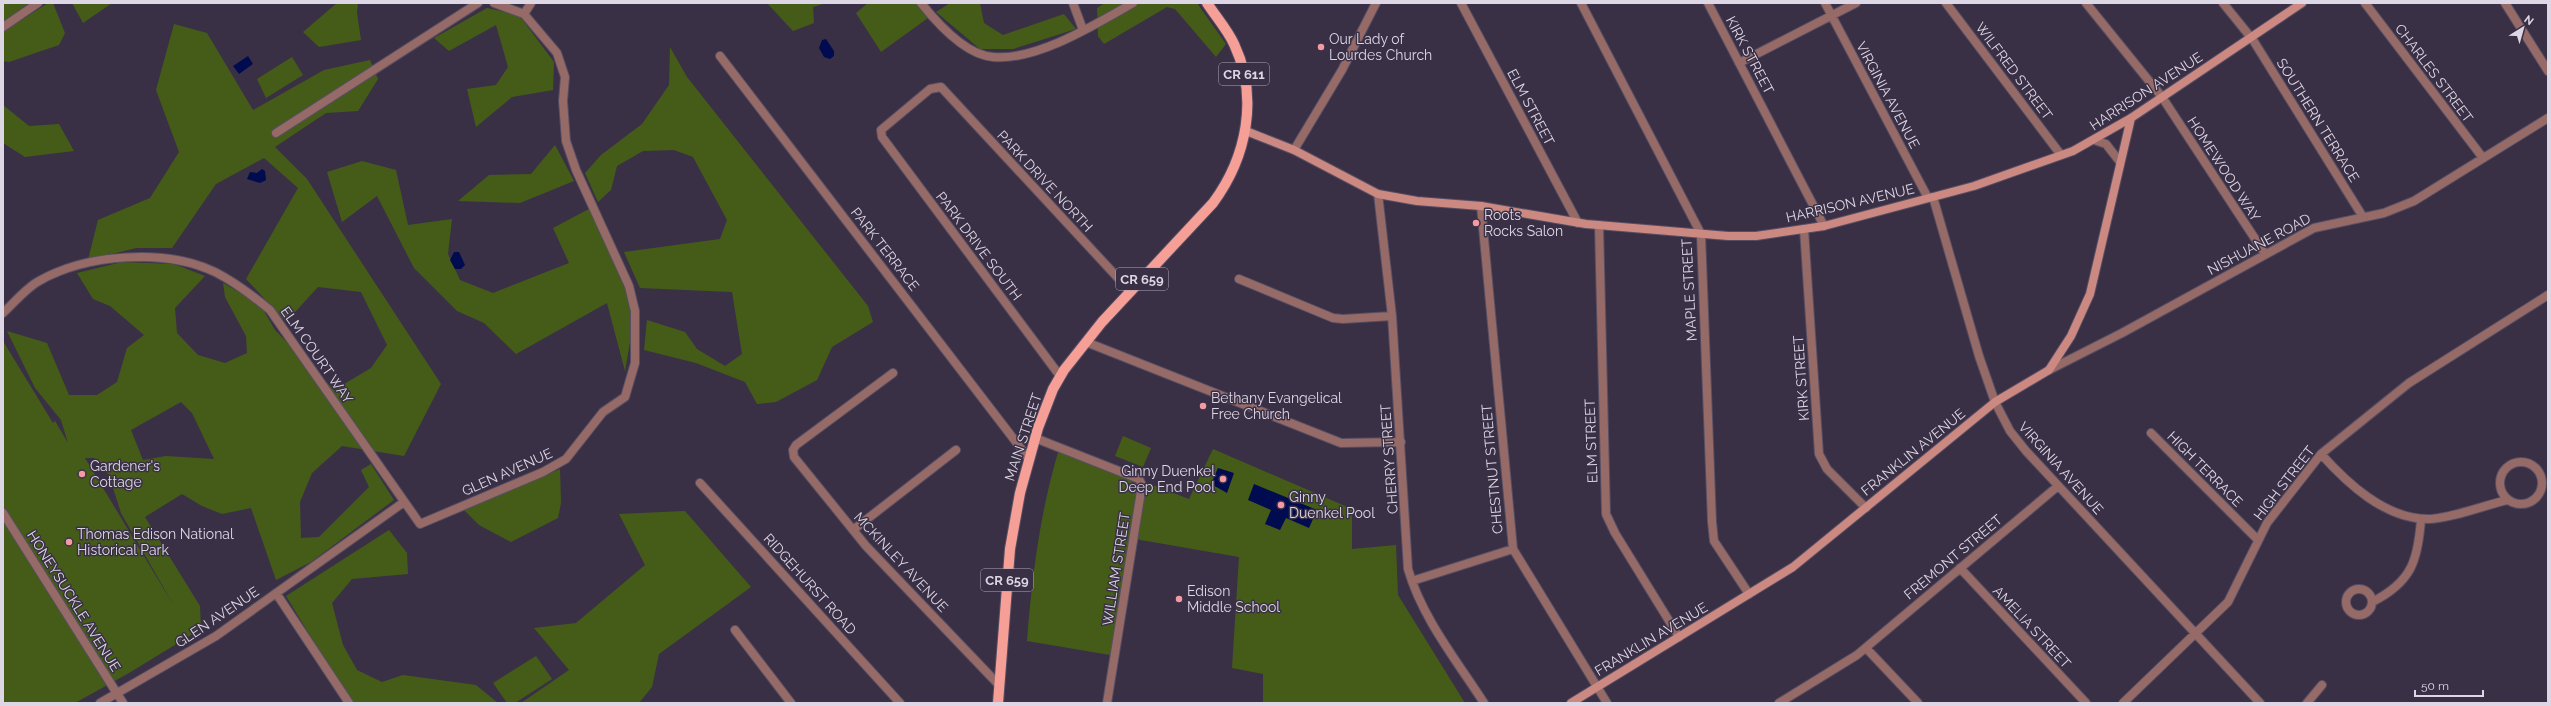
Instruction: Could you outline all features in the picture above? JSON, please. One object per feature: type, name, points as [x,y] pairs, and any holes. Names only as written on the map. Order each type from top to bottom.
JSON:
[{"type":"main road","name":"CR 611","points":[[1207,3],[1223,26],[1241,63],[1248,103],[1246,131]]},
{"type":"main road","name":"MAIN STREET","points":[[998,703],[998,684],[1010,549],[1020,493],[1035,438],[1060,376],[1086,342],[1220,193],[1238,161],[1246,131]]},
{"type":"street","points":[[3,27],[38,3]]},
{"type":"street","points":[[276,133],[478,3]]},
{"type":"street","name":"GLEN AVENUE","points":[[100,703],[118,694],[216,636],[404,502],[420,524],[543,472],[566,459],[604,412],[626,397],[635,363],[637,336],[635,311],[629,286],[576,170],[566,141],[563,101],[565,78],[557,53],[524,14],[494,3]]},
{"type":"street","points":[[524,14],[531,3]]},
{"type":"street","points":[[921,3],[952,37],[971,49],[991,57],[1012,56],[1038,50],[1083,30],[1133,3]]},
{"type":"street","points":[[1073,3],[1083,30]]},
{"type":"street","points":[[1246,131],[1294,150],[1342,70],[1376,3]]},
{"type":"street","name":"ELM STREET","points":[[1461,3],[1578,222]]},
{"type":"street","name":"MAPLE STREET","points":[[1581,3],[1701,234],[1714,541],[1749,594]]},
{"type":"street","name":"KIRK STREET","points":[[1708,3],[1824,226]]},
{"type":"street","name":"VIRGINIA AVENUE","points":[[1825,3],[1931,198],[1978,356],[1994,402],[2010,431],[2058,486],[2260,703]]},
{"type":"street","points":[[1739,63],[1856,3]]},
{"type":"street","name":"WILFRED STREET","points":[[1946,3],[2061,155]]},
{"type":"street","name":"HOMEWOOD WAY","points":[[2086,3],[2162,98],[2264,254]]},
{"type":"street","name":"SOUTHERN TERRACE","points":[[2223,3],[2251,38],[2363,217]]},
{"type":"street","name":"HARRISON AVENUE","points":[[1294,150],[1378,194],[1417,201],[1481,206],[1598,225],[1701,234],[1756,236],[1824,226],[1931,198],[2017,172],[2061,155],[2094,140],[2131,118],[2302,3]]},
{"type":"street","name":"CHARLES STREET","points":[[2365,3],[2483,158]]},
{"type":"street","points":[[2505,3],[2548,72]]},
{"type":"street","name":"PARK TERRACE","points":[[720,56],[1029,458]]},
{"type":"street","name":"PARK DRIVE NORTH","points":[[881,130],[930,89],[941,87],[1131,292]]},
{"type":"street","name":"FRANKLIN AVENUE","points":[[1571,703],[1793,567],[1994,402],[2049,370],[2072,336],[2090,294],[2131,118]]},
{"type":"street","name":"NISHUANE ROAD","points":[[2049,370],[2122,333],[2314,228],[2384,213],[2414,201],[2548,118]]},
{"type":"street","name":"PARK DRIVE SOUTH","points":[[881,130],[882,137],[1060,376]]},
{"type":"street","points":[[2094,140],[2106,144],[2120,162]]},
{"type":"street","name":"CHERRY STREET","points":[[1378,194],[1392,316],[1408,569],[1424,609],[1484,703]]},
{"type":"street","name":"CHESTNUT STREET","points":[[1481,206],[1513,549],[1607,703]]},
{"type":"street","name":"ELM STREET","points":[[1598,225],[1606,514],[1615,533],[1679,637]]},
{"type":"street","name":"KIRK STREET","points":[[1804,229],[1819,454],[1827,469],[1866,508]]},
{"type":"street","name":"ELM COURT WAY","points":[[3,313],[38,281],[77,266],[112,259],[150,256],[190,263],[215,272],[248,292],[270,310],[404,502]]},
{"type":"street","points":[[1239,279],[1333,318],[1343,319],[1392,316]]},
{"type":"street","name":"HIGH STREET","points":[[2123,703],[2228,602],[2267,522],[2322,454],[2409,383],[2548,295]]},
{"type":"street","points":[[1086,342],[1341,443],[1401,442]]},
{"type":"street","name":"MCKINLEY AVENUE","points":[[893,372],[796,445],[794,457],[853,530],[998,684]]},
{"type":"street","name":"HIGH TERRACE","points":[[2151,433],[2258,540]]},
{"type":"street","name":"WILLIAM STREET","points":[[1035,438],[1139,479],[1142,485],[1107,703]]},
{"type":"street","points":[[853,530],[956,450]]},
{"type":"street","points":[[2322,454],[2345,481],[2391,510],[2421,519],[2429,519],[2508,500],[2523,505],[2538,496],[2542,484],[2536,468],[2519,462],[2507,467],[2500,478],[2500,485],[2508,500]]},
{"type":"street","name":"RIDGEHURST ROAD","points":[[700,483],[900,703]]},
{"type":"street","name":"FREMONT STREET","points":[[1779,703],[1866,648],[2058,486]]},
{"type":"street","name":"HONEYSUCKLE AVENUE","points":[[3,513],[123,703]]},
{"type":"street","points":[[2372,602],[2393,589],[2413,565],[2418,551],[2421,519]]},
{"type":"street","points":[[1412,581],[1513,549]]},
{"type":"street","name":"AMELIA STREET","points":[[1960,568],[2086,703]]},
{"type":"street","points":[[276,593],[348,703]]},
{"type":"street","points":[[735,630],[791,703]]},
{"type":"street","points":[[1866,648],[1918,703]]},
{"type":"street","points":[[2307,703],[2322,685]]},
{"type":"green space","points":[[3,3],[29,3],[3,23]]},
{"type":"green space","points":[[48,3],[53,3],[65,33],[59,45],[9,62],[3,61],[3,32]]},
{"type":"green space","points":[[72,3],[112,3],[83,23]]},
{"type":"green space","points":[[337,3],[358,3],[357,13],[361,40],[319,47],[303,32]]},
{"type":"green space","points":[[767,3],[826,3],[813,7],[814,23],[793,31]]},
{"type":"green space","points":[[868,3],[916,3],[928,18],[881,52],[856,13]]},
{"type":"green space","points":[[950,3],[980,3],[984,23],[1003,35],[1064,14],[1076,29],[1013,49],[980,49],[936,12]]},
{"type":"green space","points":[[1105,3],[1197,3],[1226,44],[1216,57],[1175,9],[1167,7],[1104,44],[1098,36],[1097,8]]},
{"type":"green space","points":[[487,8],[519,15],[554,62],[553,90],[512,97],[476,127],[467,89],[496,85],[508,67],[496,25],[449,51],[434,38]]},
{"type":"green space","points":[[174,24],[207,33],[253,110],[324,70],[370,60],[378,79],[358,111],[326,113],[275,147],[307,179],[441,384],[404,456],[342,446],[312,473],[300,502],[301,538],[319,537],[369,487],[361,470],[371,464],[394,500],[311,562],[276,580],[251,508],[222,514],[202,506],[182,494],[145,517],[200,606],[201,629],[129,673],[75,703],[3,703],[3,341],[53,423],[55,421],[68,443],[61,420],[35,388],[7,331],[47,343],[69,395],[97,395],[117,382],[127,348],[144,335],[110,306],[93,299],[77,273],[122,262],[174,264],[205,276],[175,308],[177,333],[198,355],[225,363],[247,353],[246,336],[225,297],[223,283],[260,304],[275,330],[334,390],[371,368],[387,345],[361,292],[318,287],[286,322],[246,279],[298,188],[264,158],[216,184],[172,248],[136,248],[88,260],[98,220],[150,198],[179,152],[156,90]],"holes":[[[181,402],[192,413],[214,459],[166,456],[143,460],[131,430]],[[85,458],[94,458],[109,475],[121,513],[174,606]]]},
{"type":"green space","points":[[670,47],[687,77],[868,306],[873,322],[832,347],[817,380],[776,402],[757,404],[745,382],[696,363],[644,350],[647,320],[685,332],[697,349],[725,366],[742,354],[732,292],[640,288],[624,252],[720,239],[727,220],[693,157],[674,150],[643,151],[617,166],[611,190],[598,202],[585,173],[601,155],[642,124],[669,85]]},
{"type":"green space","points":[[292,57],[303,75],[266,98],[257,79]]},
{"type":"green space","points":[[3,105],[29,126],[59,124],[74,151],[25,157],[3,143]]},
{"type":"green space","points":[[555,145],[574,181],[520,203],[458,201],[489,175],[531,174]]},
{"type":"green space","points":[[362,161],[396,170],[408,225],[452,219],[448,254],[460,280],[493,293],[569,263],[553,228],[589,209],[628,290],[633,325],[625,371],[607,303],[516,354],[484,323],[457,311],[414,268],[377,196],[342,222],[327,172]]},
{"type":"green space","points":[[1123,436],[1151,448],[1143,467],[1115,456]]},
{"type":"green space","points":[[1059,449],[1189,499],[1213,449],[1352,509],[1352,549],[1396,545],[1398,595],[1465,703],[1263,703],[1263,674],[1232,668],[1239,557],[1135,539],[1116,656],[1027,641],[1031,592],[1042,520],[1052,473]]},
{"type":"green space","points":[[560,469],[561,503],[558,518],[511,542],[479,525],[464,510]]},
{"type":"green space","points":[[685,511],[751,587],[659,654],[652,687],[639,703],[521,703],[569,670],[534,628],[576,623],[645,565],[619,514]]},
{"type":"green space","points":[[389,530],[407,553],[408,574],[352,579],[332,603],[343,645],[357,670],[382,682],[403,675],[476,685],[498,703],[351,703],[286,596]]},
{"type":"green space","points":[[536,656],[552,679],[515,703],[507,703],[493,683]]},
{"type":"shaded area","points":[[826,39],[834,51],[834,56],[830,59],[824,57],[819,48],[822,40]]},
{"type":"shaded area","points":[[248,56],[253,64],[239,74],[233,66]]},
{"type":"shaded area","points":[[262,169],[265,171],[266,180],[260,183],[247,179],[250,172],[257,173]]},
{"type":"shaded area","points":[[454,252],[459,252],[465,265],[461,269],[455,269],[450,260]]},
{"type":"shaded area","name":"Ginny Duenkel Deep End Pool","points":[[1218,468],[1234,473],[1227,493],[1211,484]]},
{"type":"shaded area","name":"Ginny Duenkel Pool","points":[[1254,484],[1317,510],[1309,528],[1286,518],[1280,530],[1265,524],[1271,510],[1248,500]]},
{"type":"place","name":"Our Lady of Lourdes Church","points":[[1321,47]]},
{"type":"place","name":"Roots Rocks Salon","points":[[1476,223]]},
{"type":"place","name":"Bethany Evangelical Free Church","points":[[1203,406]]},
{"type":"place","name":"Gardener's Cottage","points":[[82,474]]},
{"type":"place","name":"Ginny Duenkel Deep End Pool","points":[[1223,479]]},
{"type":"place","name":"Ginny Duenkel Pool","points":[[1281,505]]},
{"type":"place","name":"Thomas Edison National Historical Park","points":[[69,542]]},
{"type":"place","name":"Edison Middle School","points":[[1179,599]]}]
